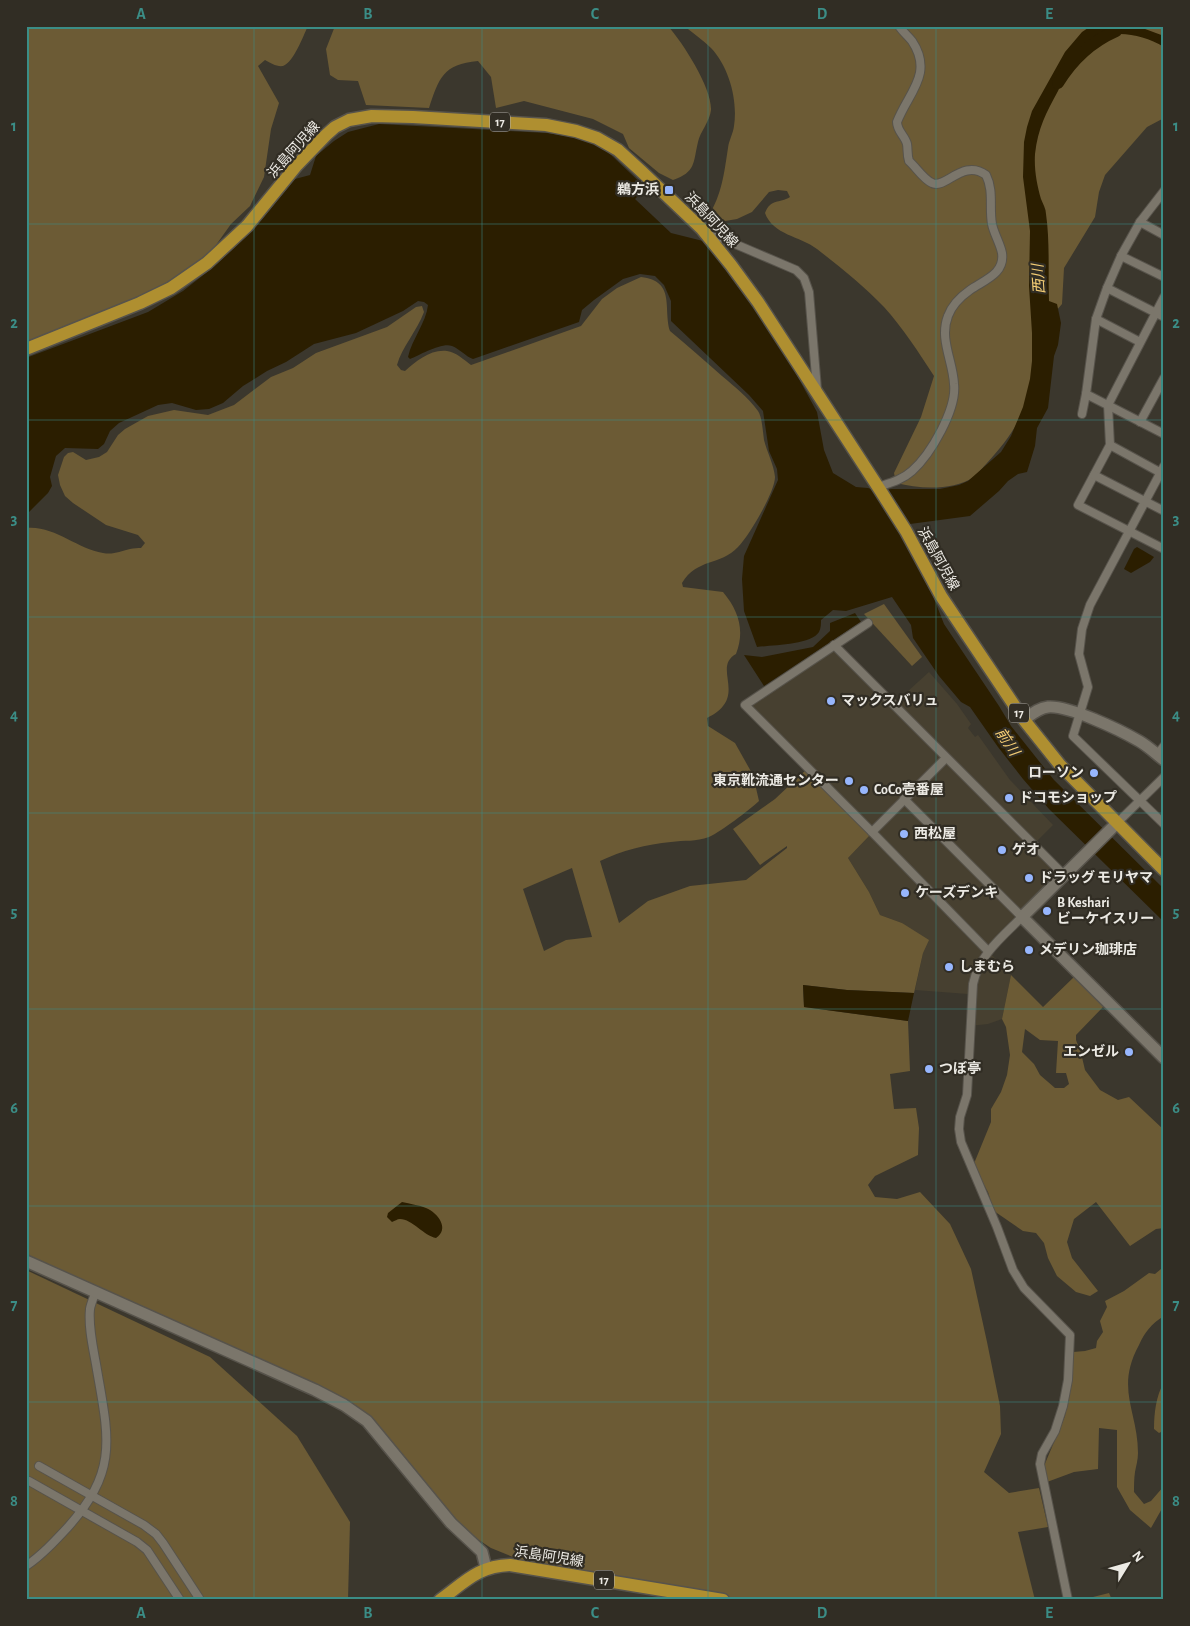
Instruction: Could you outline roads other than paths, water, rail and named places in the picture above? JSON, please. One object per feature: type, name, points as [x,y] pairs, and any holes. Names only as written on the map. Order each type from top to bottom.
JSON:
[{"type":"main road","name":"浜島阿児線","points":[[26,349],[140,304],[171,288],[193,273],[247,226],[298,165],[326,135],[342,123],[372,116],[413,117],[546,125],[587,134],[608,144],[629,160],[702,229],[731,264],[758,302],[879,488],[906,531],[941,596],[1024,720],[1060,765],[1114,826],[1164,870]]},
{"type":"main road","name":"浜島阿児線","points":[[440,1600],[477,1573],[498,1565],[510,1565],[723,1600]]},
{"type":"street","points":[[879,488],[899,480],[912,472],[945,424],[950,412],[955,386],[944,333],[948,317],[959,299],[997,272],[1002,259],[1002,252],[993,225],[991,192],[986,175],[978,170],[973,170],[958,173],[938,184],[932,184],[909,161],[906,142],[899,131],[897,122],[919,80],[921,65],[912,42],[899,26]]},
{"type":"street","points":[[1082,414],[1096,319],[1107,288],[1140,222],[1164,192]]},
{"type":"street","points":[[1140,222],[1164,235]]},
{"type":"street","points":[[702,229],[796,270],[804,278],[809,292],[818,396]]},
{"type":"street","points":[[1122,256],[1164,277]]},
{"type":"street","points":[[1107,288],[1164,317]]},
{"type":"street","points":[[1164,297],[1108,405],[1110,445],[1078,505],[1164,549]]},
{"type":"street","points":[[1096,319],[1140,342]]},
{"type":"street","points":[[1140,422],[1164,378]]},
{"type":"street","points":[[1086,394],[1164,434]]},
{"type":"street","points":[[1110,445],[1163,471],[1128,532],[1090,605],[1082,629],[1079,654],[1088,687],[1073,736],[1164,824]]},
{"type":"street","points":[[1094,475],[1164,511]]},
{"type":"street","points":[[868,623],[745,706],[988,951]]},
{"type":"street","points":[[834,645],[1064,875]]},
{"type":"street","points":[[1024,720],[1045,707],[1055,707],[1080,714],[1162,754]]},
{"type":"street","points":[[872,832],[946,758]]},
{"type":"street","points":[[1068,1600],[1040,1464],[1042,1454],[1055,1431],[1063,1406],[1068,1380],[1070,1336],[1024,1288],[1013,1270],[998,1227],[961,1142],[959,1129],[960,1117],[967,1095],[973,984],[978,967],[988,951],[1164,777]]},
{"type":"street","points":[[904,799],[1164,1058]]},
{"type":"street","points":[[26,1261],[315,1390],[367,1421],[451,1523],[482,1552],[486,1568]]},
{"type":"street","points":[[26,1566],[50,1546],[82,1511],[101,1477],[106,1459],[108,1438],[91,1330],[90,1308],[96,1291]]},
{"type":"street","points":[[39,1466],[144,1525],[156,1534],[199,1598]]},
{"type":"street","points":[[29,1481],[136,1542],[146,1550],[180,1600]]},
{"type":"water","name":"前川","points":[[1137,26],[1164,36],[1164,47],[1139,36],[1126,34],[1113,34],[1089,43],[1079,51],[1070,63],[1040,128],[1036,145],[1035,166],[1041,199],[1046,210],[1049,301],[1057,304],[1061,323],[1058,345],[1054,356],[1048,408],[1037,428],[1035,446],[1027,472],[1018,474],[1008,481],[970,516],[895,526],[919,562],[920,572],[933,596],[944,624],[1011,726],[1054,780],[1164,889],[1164,922],[1049,809],[1023,779],[970,707],[961,702],[939,676],[913,638],[911,625],[892,597],[846,611],[833,610],[821,620],[819,632],[808,640],[791,644],[757,647],[744,611],[742,579],[744,556],[778,480],[777,469],[769,451],[763,411],[749,395],[671,321],[671,301],[664,285],[655,276],[640,274],[623,279],[582,310],[579,322],[473,359],[455,347],[448,345],[437,347],[410,359],[408,357],[427,312],[428,305],[418,301],[403,311],[356,333],[314,344],[243,386],[223,403],[209,409],[196,410],[172,403],[158,405],[119,423],[110,431],[104,444],[98,449],[65,448],[56,456],[50,477],[52,486],[48,493],[26,515],[26,358],[148,312],[183,291],[234,248],[264,217],[295,179],[310,175],[316,156],[348,132],[379,124],[547,133],[592,140],[646,188],[635,199],[671,233],[703,241],[748,298],[794,370],[817,412],[824,450],[833,473],[856,487],[876,491],[940,489],[968,481],[1001,452],[1011,436],[1023,407],[1030,379],[1032,333],[1029,286],[1030,231],[1023,177],[1024,142],[1027,127],[1032,111],[1065,52],[1082,32],[1088,28]]},
{"type":"water","points":[[1137,547],[1154,557],[1150,562],[1131,573],[1124,569],[1134,549]]},
{"type":"water","points":[[855,613],[861,622],[764,686],[744,655],[762,657],[813,647],[830,631],[830,623]]},
{"type":"water","points":[[803,985],[847,990],[914,993],[908,1021],[804,1007]]},
{"type":"water","points":[[402,1202],[423,1207],[435,1214],[442,1226],[440,1234],[436,1238],[432,1237],[414,1224],[404,1220],[399,1219],[392,1222],[387,1217],[388,1213]]},
{"type":"waterway","name":"西川","points":[[1058,83],[1069,67],[1090,46],[1116,31]]},
{"type":"place","name":"鵜方浜","points":[[669,190]]},
{"type":"place","name":"マックスバリュ","points":[[831,701]]},
{"type":"place","name":"ローソン","points":[[1094,773]]},
{"type":"place","name":"東京靴流通センター","points":[[849,781]]},
{"type":"place","name":"CoCo壱番屋","points":[[864,790]]},
{"type":"place","name":"ドコモショップ","points":[[1009,798]]},
{"type":"place","name":"西松屋","points":[[904,834]]},
{"type":"place","name":"ゲオ","points":[[1002,850]]},
{"type":"place","name":"ドラッグ モリヤマ","points":[[1029,878]]},
{"type":"place","name":"ケーズデンキ","points":[[905,893]]},
{"type":"place","name":"B Keshari ビーケイスリー","points":[[1047,911]]},
{"type":"place","name":"メデリン珈琲店","points":[[1029,950]]},
{"type":"place","name":"しまむら","points":[[949,967]]},
{"type":"place","name":"エンゼル","points":[[1129,1052]]},
{"type":"place","name":"つぼ亭","points":[[929,1069]]}]
